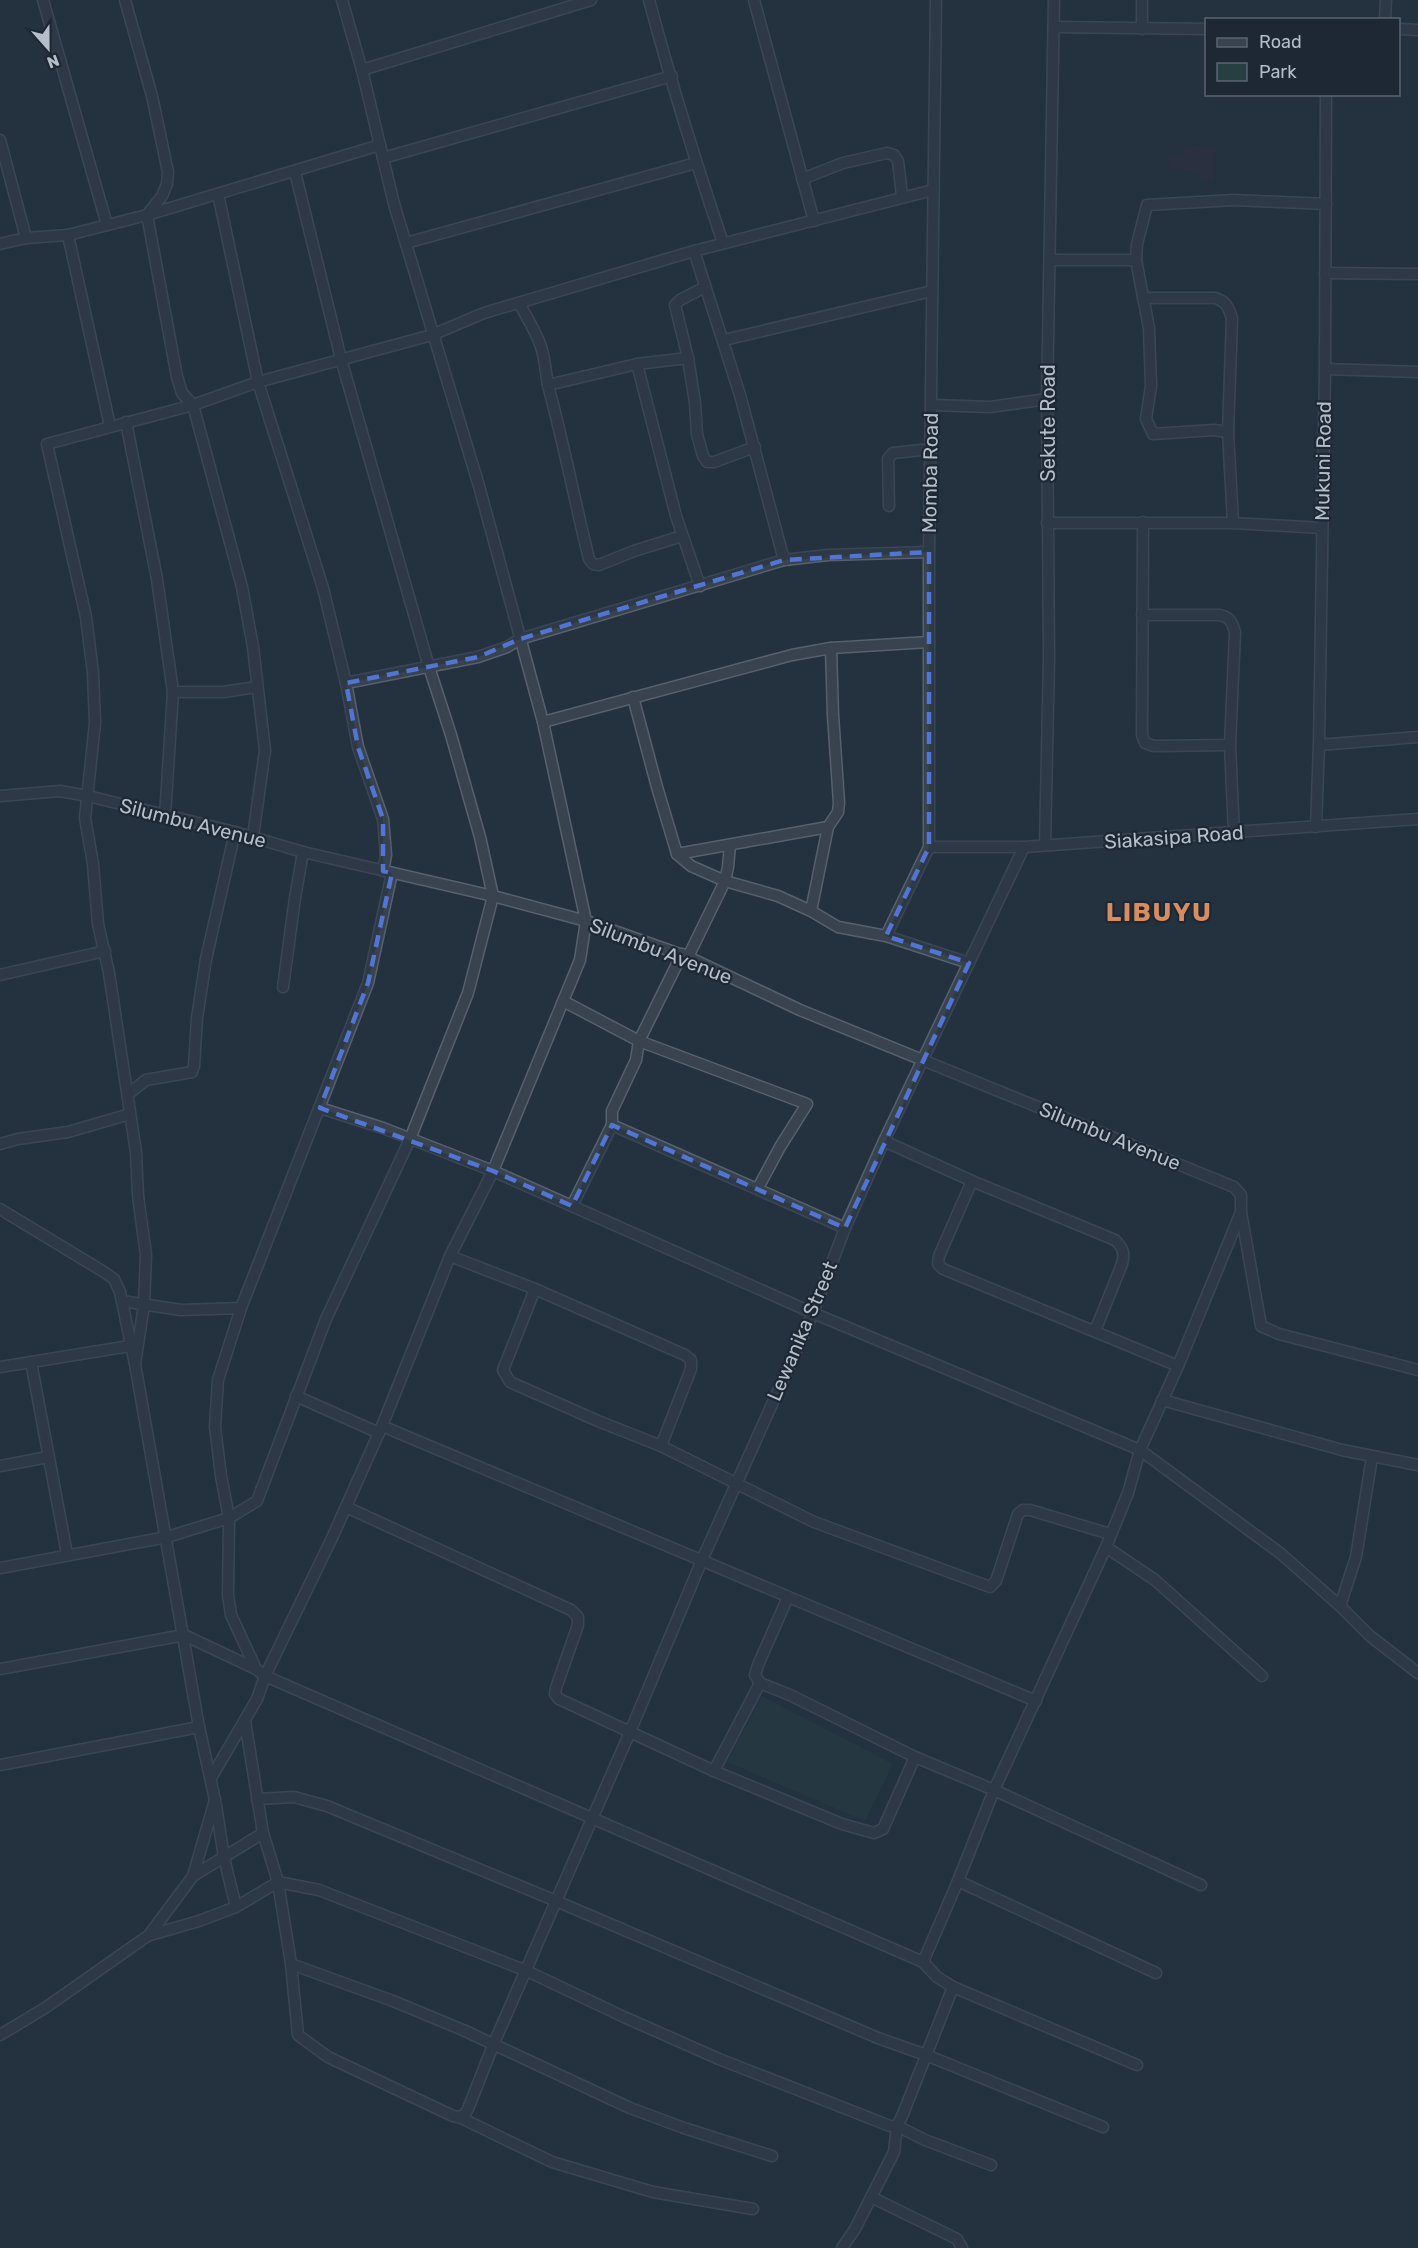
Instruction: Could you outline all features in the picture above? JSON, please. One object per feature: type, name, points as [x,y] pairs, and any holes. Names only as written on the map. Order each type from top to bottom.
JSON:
[{"type":"street","points":[[43,0],[107,225]]},
{"type":"street","points":[[125,0],[152,96],[168,172],[167,184],[162,196],[147,215],[177,377],[182,393],[193,405],[242,587],[253,647],[265,750],[253,837]]},
{"type":"street","points":[[211,1778],[257,1699],[260,1672],[346,1507],[381,1429],[450,1256],[493,1171],[580,960],[586,921],[543,722],[478,486],[394,204],[362,70],[342,0]]},
{"type":"street","points":[[362,70],[591,0]]},
{"type":"street","points":[[649,0],[696,163],[723,243]]},
{"type":"street","points":[[754,0],[813,222]]},
{"type":"street","name":"Momba Road","points":[[886,936],[929,847],[929,552],[936,0]]},
{"type":"street","name":"Sekute Road","points":[[1045,845],[1049,658],[1047,399],[1054,0]]},
{"type":"street","points":[[1142,29],[1143,0]]},
{"type":"street","points":[[1385,18],[1386,0]]},
{"type":"street","points":[[1054,27],[1205,30]]},
{"type":"street","points":[[1400,29],[1418,30]]},
{"type":"street","points":[[383,158],[672,76]]},
{"type":"street","name":"Mukuni Road","points":[[1316,827],[1325,369],[1326,96]]},
{"type":"street","points":[[0,140],[26,238]]},
{"type":"street","points":[[0,243],[26,238],[68,235],[147,215],[380,145]]},
{"type":"street","points":[[802,179],[843,163],[887,153],[894,155],[898,161],[902,196]]},
{"type":"street","points":[[406,243],[696,163]]},
{"type":"street","points":[[0,1568],[167,1537],[229,1518],[256,1502],[349,1266],[410,1139],[468,993],[493,896],[480,837],[341,358],[295,172]]},
{"type":"street","points":[[134,1345],[144,1305],[146,1255],[128,1094],[105,951],[98,924],[93,864],[85,818],[95,723],[93,673],[86,617],[47,444],[193,405],[258,382],[341,358],[432,335],[484,314],[694,251],[813,222],[902,196],[933,190]]},
{"type":"street","points":[[219,194],[258,382],[323,588],[346,683],[358,747],[382,819],[388,872],[368,983],[241,1308],[218,1380],[215,1404],[220,1476],[229,1518],[226,1566],[231,1616],[260,1672]]},
{"type":"street","points":[[1228,432],[1214,430],[1153,434],[1146,419],[1151,361],[1149,328],[1136,260],[1137,244],[1146,205],[1234,200],[1326,204]]},
{"type":"street","points":[[68,235],[110,426]]},
{"type":"street","points":[[694,251],[724,340],[784,560]]},
{"type":"street","points":[[1050,260],[1136,260]]},
{"type":"street","points":[[1325,273],[1418,274]]},
{"type":"street","points":[[705,287],[680,300],[675,306],[688,358],[697,434],[703,456],[707,462],[714,462],[755,447]]},
{"type":"street","points":[[724,340],[932,291]]},
{"type":"street","points":[[1143,298],[1215,297],[1226,302],[1232,318],[1228,432],[1233,523]]},
{"type":"street","points":[[519,303],[540,344],[546,364],[548,385],[589,559],[593,564],[599,565],[682,536]]},
{"type":"street","points":[[548,385],[637,364],[688,358]]},
{"type":"street","points":[[637,364],[682,536],[700,586]]},
{"type":"street","points":[[1325,369],[1418,372]]},
{"type":"street","points":[[931,405],[990,407],[1047,399]]},
{"type":"street","points":[[126,422],[157,579],[173,692],[165,816]]},
{"type":"street","points":[[889,506],[888,459],[893,453],[931,449]]},
{"type":"street","points":[[1143,522],[1142,735],[1145,743],[1154,746],[1230,745]]},
{"type":"street","points":[[1047,523],[1233,523],[1322,528]]},
{"type":"street","points":[[346,683],[478,657],[507,647],[520,639],[784,560],[828,555],[929,552]]},
{"type":"street","points":[[1142,615],[1219,615],[1226,616],[1232,622],[1235,632],[1230,745],[1234,833]]},
{"type":"street","points":[[543,722],[782,658],[831,648],[929,642]]},
{"type":"street","points":[[811,911],[828,827],[838,812],[839,802],[831,648]]},
{"type":"street","points":[[173,692],[223,692],[257,687]]},
{"type":"street","points":[[633,697],[677,854],[691,866],[725,881],[778,896],[811,911],[838,927],[886,936],[969,963]]},
{"type":"street","points":[[1319,745],[1418,738]]},
{"type":"street","name":"Silumbu Avenue","points":[[0,796],[60,790],[586,921],[685,956],[800,1010],[1234,1187],[1241,1195],[1241,1212]]},
{"type":"street","name":"Siakasipa Road","points":[[929,847],[1024,847],[1418,819]]},
{"type":"street","points":[[677,854],[828,827]]},
{"type":"street","points":[[128,1094],[146,1080],[192,1072],[197,1018],[208,948],[235,832]]},
{"type":"street","points":[[572,1206],[612,1125],[612,1112],[636,1060],[639,1041],[725,881],[730,845]]},
{"type":"street","name":"Lewanika Street","points":[[459,2117],[468,2109],[494,2043],[630,1732],[702,1560],[813,1313],[845,1228],[1024,847]]},
{"type":"street","points":[[283,987],[303,852]]},
{"type":"street","points":[[0,975],[105,951]]},
{"type":"street","points":[[563,1001],[639,1041],[807,1104],[758,1188]]},
{"type":"street","points":[[320,1108],[493,1171],[813,1313],[1140,1450],[1280,1553],[1370,1636],[1418,1673]]},
{"type":"street","points":[[0,1144],[68,1132],[130,1114]]},
{"type":"street","points":[[612,1125],[845,1228]]},
{"type":"street","points":[[884,1141],[972,1181],[1115,1239],[1122,1246],[1124,1256],[1095,1330]]},
{"type":"street","points":[[972,1181],[939,1256],[938,1264],[943,1269],[1178,1366]]},
{"type":"street","points":[[0,1210],[114,1279],[122,1301],[134,1345],[135,1364],[199,1727],[211,1778],[224,1858],[236,1907]]},
{"type":"street","points":[[923,1962],[994,1790],[1106,1547],[1128,1493],[1140,1450],[1178,1366],[1241,1212]]},
{"type":"street","points":[[1241,1212],[1261,1326],[1279,1334],[1418,1370]]},
{"type":"street","points":[[450,1256],[535,1289],[685,1355],[691,1360],[692,1369],[661,1446]]},
{"type":"street","points":[[535,1289],[505,1362],[503,1370],[510,1382],[661,1446],[814,1522],[990,1587],[996,1581],[1018,1514],[1023,1510],[1030,1510],[1110,1534]]},
{"type":"street","points":[[122,1301],[181,1310],[241,1308]]},
{"type":"street","points":[[0,1367],[134,1345]]},
{"type":"street","points":[[31,1362],[67,1554]]},
{"type":"street","points":[[296,1396],[702,1560],[1036,1701]]},
{"type":"street","points":[[1162,1400],[1283,1435],[1418,1465]]},
{"type":"street","points":[[1340,1606],[1356,1557],[1372,1456]]},
{"type":"street","points":[[0,1466],[48,1457]]},
{"type":"street","points":[[346,1507],[572,1610],[578,1617],[578,1625],[555,1694],[559,1699],[714,1770],[842,1824],[874,1833],[883,1829],[887,1822],[915,1757]]},
{"type":"street","points":[[1106,1547],[1155,1580],[1262,1676]]},
{"type":"street","points":[[788,1597],[758,1665],[755,1675],[760,1683],[790,1695],[915,1757],[994,1790],[1201,1886]]},
{"type":"street","points":[[0,1669],[184,1635],[260,1672],[591,1819],[923,1962],[937,1977],[952,1987],[1137,2065]]},
{"type":"street","points":[[714,1770],[760,1683]]},
{"type":"street","points":[[244,1721],[263,1833],[278,1882],[291,1964],[298,2035],[328,2057],[552,2162],[653,2192],[753,2209]]},
{"type":"street","points":[[0,1765],[199,1727]]},
{"type":"street","points":[[257,1799],[294,1797],[309,1800],[556,1901],[878,2038],[926,2055],[1103,2127]]},
{"type":"street","points":[[0,2035],[45,2008],[149,1935],[193,1876],[215,1800]]},
{"type":"street","points":[[193,1876],[263,1833]]},
{"type":"street","points":[[958,1881],[1156,1973]]},
{"type":"street","points":[[149,1935],[199,1921],[236,1907],[278,1882],[318,1890],[527,1971],[624,2017],[748,2071],[890,2126],[897,2126],[925,2140],[991,2165]]},
{"type":"street","points":[[291,1964],[393,2001],[494,2043],[630,2108],[772,2156]]},
{"type":"street","points":[[842,2248],[855,2229],[894,2152],[897,2126],[952,1987]]},
{"type":"street","points":[[871,2197],[957,2239],[962,2248]]},
{"type":"highlighted area","points":[[929,552],[929,847],[886,936],[969,963],[845,1228],[612,1125],[572,1206],[493,1171],[320,1108],[368,983],[392,873],[383,871],[383,819],[358,747],[346,683],[478,657],[520,639],[784,560]]},
{"type":"shaded area","points":[[1184,145],[1216,147],[1214,181],[1201,181],[1201,171],[1168,169],[1169,155],[1184,156]]},
{"type":"green space","points":[[762,1696],[893,1764],[865,1821],[727,1762]]},
{"type":"district","name":"LIBUYU","points":[[1159,912]]}]
